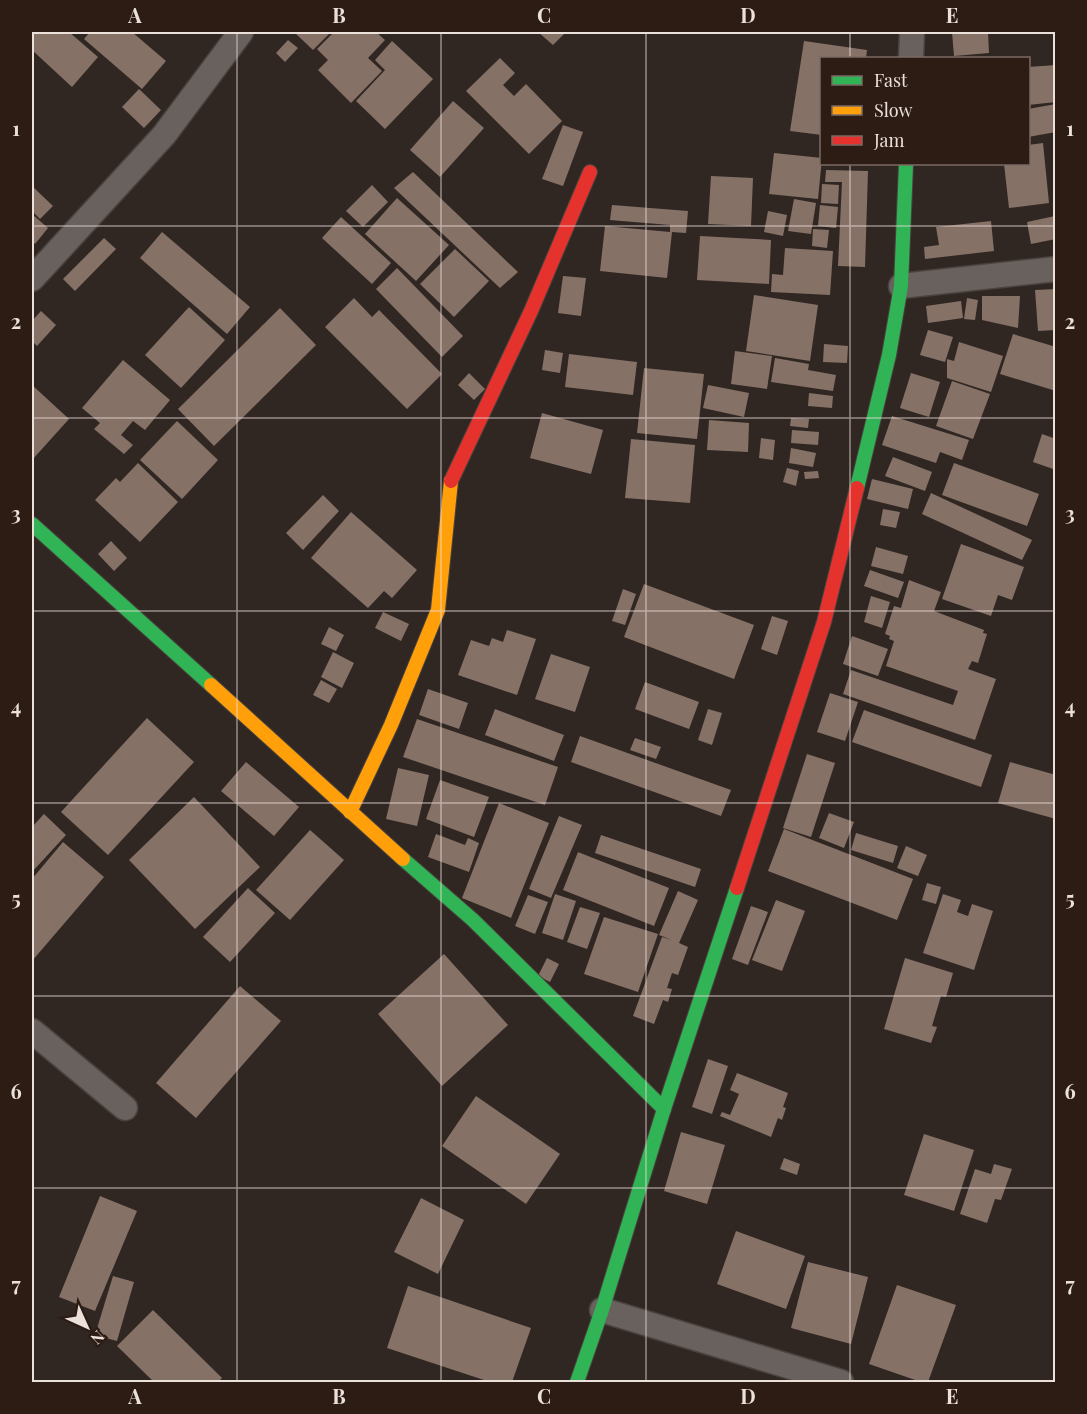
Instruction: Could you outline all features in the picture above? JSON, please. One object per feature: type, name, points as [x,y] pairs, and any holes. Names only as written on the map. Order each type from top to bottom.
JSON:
[{"type":"street","points":[[32,279],[164,135],[241,32]]},
{"type":"street","points":[[911,57],[912,32]]},
{"type":"street","points":[[577,1383],[664,1109],[824,622],[889,355],[901,286],[906,165]]},
{"type":"street","points":[[350,812],[391,725],[438,610],[452,478],[531,311],[590,172]]},
{"type":"street","points":[[901,286],[1056,269]]},
{"type":"street","points":[[32,524],[350,812],[473,920],[664,1109]]},
{"type":"street","points":[[32,1031],[125,1108]]},
{"type":"street","points":[[602,1310],[841,1383]]},
{"type":"building","points":[[32,32],[69,32],[98,57],[72,87],[32,50]]},
{"type":"building","points":[[90,32],[132,32],[166,61],[142,89],[84,39]]},
{"type":"building","points":[[294,32],[331,32],[313,50]]},
{"type":"building","points":[[334,32],[348,34],[350,32],[376,32],[385,40],[368,58],[382,71],[351,103],[318,70],[328,60],[317,49]]},
{"type":"building","points":[[538,32],[566,32],[553,45]]},
{"type":"building","points":[[952,32],[988,32],[989,53],[954,56]]},
{"type":"building","points":[[288,40],[298,48],[285,62],[276,53]]},
{"type":"building","points":[[392,41],[433,79],[385,129],[356,101],[385,70],[375,60]]},
{"type":"building","points":[[804,41],[867,50],[866,57],[820,57],[820,135],[790,131]]},
{"type":"building","points":[[500,58],[515,73],[503,85],[514,96],[526,84],[562,121],[529,154],[466,91]]},
{"type":"building","points":[[1056,65],[1056,102],[1030,105],[1030,67]]},
{"type":"building","points":[[139,89],[161,110],[144,128],[122,107]]},
{"type":"building","points":[[453,101],[484,128],[440,177],[410,150]]},
{"type":"building","points":[[1056,104],[1056,132],[1030,137],[1030,109]]},
{"type":"building","points":[[563,125],[583,132],[563,186],[542,179]]},
{"type":"building","points":[[1043,143],[1049,203],[1009,208],[1004,165],[1030,165],[1030,145]]},
{"type":"building","points":[[774,153],[820,158],[818,199],[769,194]]},
{"type":"building","points":[[826,170],[868,171],[865,267],[838,266],[842,182],[825,182]]},
{"type":"building","points":[[413,172],[518,272],[500,288],[394,188]]},
{"type":"building","points":[[711,176],[753,178],[751,226],[708,224]]},
{"type":"building","points":[[822,184],[839,185],[838,204],[821,203]]},
{"type":"building","points":[[372,185],[388,202],[363,227],[346,211]]},
{"type":"building","points":[[32,186],[53,206],[40,219],[32,211]]},
{"type":"building","points":[[397,198],[449,245],[416,281],[365,234]]},
{"type":"building","points":[[794,199],[816,203],[811,234],[788,231]]},
{"type":"building","points":[[612,205],[688,211],[686,233],[672,232],[667,278],[600,271],[605,226],[670,232],[670,225],[610,220]]},
{"type":"building","points":[[820,205],[838,207],[836,228],[818,226]]},
{"type":"building","points":[[768,211],[787,215],[783,236],[764,232]]},
{"type":"building","points":[[32,214],[48,228],[35,244],[32,241]]},
{"type":"building","points":[[1055,216],[1056,239],[1031,244],[1027,222]]},
{"type":"building","points":[[341,217],[391,263],[372,284],[322,238]]},
{"type":"building","points":[[991,221],[994,251],[925,259],[924,247],[939,245],[936,227]]},
{"type":"building","points":[[813,229],[829,230],[827,248],[812,246]]},
{"type":"building","points":[[162,232],[250,307],[227,334],[140,258]]},
{"type":"building","points":[[700,236],[771,240],[769,284],[697,280]]},
{"type":"building","points":[[104,238],[116,249],[75,291],[63,279]]},
{"type":"building","points":[[785,248],[833,251],[830,295],[771,292],[772,274],[783,275]]},
{"type":"building","points":[[455,249],[489,281],[454,317],[420,284]]},
{"type":"building","points":[[397,268],[463,336],[442,357],[376,289]]},
{"type":"building","points":[[563,276],[586,278],[581,316],[558,313]]},
{"type":"building","points":[[1056,289],[1056,330],[1038,331],[1035,290]]},
{"type":"building","points":[[754,295],[818,305],[810,361],[746,351]]},
{"type":"building","points":[[982,296],[1020,296],[1018,328],[982,320]]},
{"type":"building","points":[[354,298],[372,317],[379,310],[442,374],[407,409],[325,327]]},
{"type":"building","points":[[967,298],[978,300],[975,320],[964,319]]},
{"type":"building","points":[[961,301],[963,318],[928,323],[926,306]]},
{"type":"building","points":[[189,307],[225,340],[181,388],[145,355]]},
{"type":"building","points":[[280,308],[316,345],[214,446],[178,409]]},
{"type":"building","points":[[41,311],[56,325],[37,346],[32,341],[32,321]]},
{"type":"building","points":[[928,330],[953,337],[945,362],[920,355]]},
{"type":"building","points":[[1013,334],[1056,347],[1056,391],[1000,374]]},
{"type":"building","points":[[959,342],[1003,356],[991,392],[947,378],[947,359],[954,361]]},
{"type":"building","points":[[824,344],[848,346],[847,363],[823,362]]},
{"type":"building","points":[[545,350],[563,353],[560,373],[542,370]]},
{"type":"building","points":[[735,351],[772,356],[767,389],[731,384]]},
{"type":"building","points":[[569,354],[637,362],[633,395],[565,387]]},
{"type":"building","points":[[775,358],[809,364],[808,370],[836,375],[833,391],[771,382]]},
{"type":"building","points":[[123,360],[170,400],[145,430],[133,421],[121,435],[133,445],[124,454],[94,429],[100,423],[82,408]]},
{"type":"building","points":[[644,368],[704,374],[697,439],[637,433]]},
{"type":"building","points":[[469,373],[485,389],[474,400],[458,385]]},
{"type":"building","points":[[911,373],[940,382],[929,417],[900,408]]},
{"type":"building","points":[[952,381],[990,394],[973,439],[936,426]]},
{"type":"building","points":[[32,385],[69,419],[32,460]]},
{"type":"building","points":[[708,385],[749,393],[744,417],[703,408]]},
{"type":"building","points":[[809,393],[833,396],[832,408],[808,406]]},
{"type":"building","points":[[542,413],[603,430],[591,474],[530,458]]},
{"type":"building","points":[[892,416],[969,440],[962,460],[940,452],[936,463],[882,445]]},
{"type":"building","points":[[791,418],[809,419],[808,428],[790,426]]},
{"type":"building","points":[[709,420],[749,423],[748,452],[707,450]]},
{"type":"building","points":[[177,421],[218,460],[182,499],[140,460]]},
{"type":"building","points":[[792,430],[819,432],[818,445],[791,443]]},
{"type":"building","points":[[1042,434],[1056,439],[1056,470],[1033,462]]},
{"type":"building","points":[[761,438],[775,440],[773,460],[759,458]]},
{"type":"building","points":[[631,439],[695,445],[690,503],[625,498]]},
{"type":"building","points":[[791,448],[816,453],[813,467],[789,463]]},
{"type":"building","points":[[893,457],[932,472],[925,491],[885,476]]},
{"type":"building","points":[[138,463],[178,502],[140,542],[95,500],[116,478],[120,482]]},
{"type":"building","points":[[954,463],[1039,494],[1027,526],[942,495]]},
{"type":"building","points":[[787,468],[799,471],[796,486],[783,482]]},
{"type":"building","points":[[818,471],[819,478],[805,479],[804,472]]},
{"type":"building","points":[[872,479],[913,489],[908,509],[867,499]]},
{"type":"building","points":[[931,493],[1032,540],[1022,560],[922,514]]},
{"type":"building","points":[[323,495],[339,511],[303,550],[286,533]]},
{"type":"building","points":[[883,509],[900,512],[896,528],[880,525]]},
{"type":"building","points":[[351,512],[417,570],[392,598],[384,591],[368,608],[311,558]]},
{"type":"building","points":[[111,541],[127,558],[114,571],[98,554]]},
{"type":"building","points":[[961,544],[1024,567],[1012,600],[998,595],[991,616],[942,599]]},
{"type":"building","points":[[876,547],[908,556],[903,574],[871,566]]},
{"type":"building","points":[[870,570],[904,582],[898,598],[864,586]]},
{"type":"building","points":[[909,580],[941,592],[934,611],[984,630],[983,633],[987,634],[978,663],[972,661],[968,669],[996,679],[975,740],[843,694],[851,670],[953,705],[958,691],[886,666],[894,641],[885,634],[894,606],[901,608]]},
{"type":"building","points":[[644,584],[754,625],[734,679],[624,637]]},
{"type":"building","points":[[623,589],[636,594],[625,625],[612,621]]},
{"type":"building","points":[[871,596],[890,602],[882,628],[864,622]]},
{"type":"building","points":[[383,612],[409,624],[401,641],[375,628]]},
{"type":"building","points":[[772,616],[788,621],[777,655],[761,649]]},
{"type":"building","points":[[329,627],[344,635],[336,651],[321,644]]},
{"type":"building","points":[[507,630],[536,639],[517,695],[458,675],[471,640],[489,646],[492,638],[503,642]]},
{"type":"building","points":[[852,636],[888,649],[878,676],[843,664]]},
{"type":"building","points":[[333,652],[354,663],[342,688],[321,677]]},
{"type":"building","points":[[551,654],[590,667],[575,712],[535,699]]},
{"type":"building","points":[[321,680],[337,689],[329,703],[313,695]]},
{"type":"building","points":[[645,682],[699,702],[689,729],[635,709]]},
{"type":"building","points":[[428,689],[468,703],[459,729],[419,715]]},
{"type":"building","points":[[830,693],[858,702],[845,741],[817,732]]},
{"type":"building","points":[[495,709],[564,735],[554,761],[485,735]]},
{"type":"building","points":[[708,709],[722,713],[712,745],[698,740]]},
{"type":"building","points":[[864,710],[992,755],[981,787],[852,742]]},
{"type":"building","points":[[147,718],[194,762],[108,855],[61,812]]},
{"type":"building","points":[[417,719],[558,767],[545,805],[403,757]]},
{"type":"building","points":[[580,736],[731,790],[721,816],[571,762]]},
{"type":"building","points":[[635,738],[661,747],[656,759],[630,750]]},
{"type":"building","points":[[807,754],[835,763],[811,837],[783,828]]},
{"type":"building","points":[[246,762],[299,807],[274,836],[221,791]]},
{"type":"building","points":[[1010,762],[1056,775],[1056,819],[998,803]]},
{"type":"building","points":[[398,768],[429,775],[417,826],[386,819]]},
{"type":"building","points":[[440,780],[489,797],[474,837],[426,819]]},
{"type":"building","points":[[194,797],[260,867],[195,929],[129,860]]},
{"type":"building","points":[[499,803],[549,823],[511,918],[462,898]]},
{"type":"building","points":[[829,813],[854,822],[844,848],[819,838]]},
{"type":"building","points":[[44,814],[66,835],[32,872],[32,827]]},
{"type":"building","points":[[559,816],[582,825],[551,898],[529,889]]},
{"type":"building","points":[[784,829],[913,879],[897,920],[768,871]]},
{"type":"building","points":[[310,830],[344,860],[290,920],[256,890]]},
{"type":"building","points":[[856,833],[898,846],[893,863],[851,850]]},
{"type":"building","points":[[436,834],[465,845],[468,838],[479,843],[469,872],[428,857]]},
{"type":"building","points":[[601,835],[701,869],[695,887],[595,853]]},
{"type":"building","points":[[63,842],[104,877],[32,961],[32,879]]},
{"type":"building","points":[[906,846],[927,855],[918,876],[897,868]]},
{"type":"building","points":[[578,852],[669,888],[654,926],[563,890]]},
{"type":"building","points":[[927,883],[941,887],[936,904],[922,900]]},
{"type":"building","points":[[248,888],[275,913],[230,962],[203,937]]},
{"type":"building","points":[[678,891],[698,900],[679,943],[688,947],[678,975],[672,973],[667,988],[672,989],[668,1002],[663,1000],[654,1024],[633,1016],[662,937],[672,940],[659,935]]},
{"type":"building","points":[[555,894],[576,901],[563,940],[542,933]]},
{"type":"building","points":[[943,894],[961,900],[957,912],[968,916],[972,904],[993,911],[974,970],[923,953]]},
{"type":"building","points":[[528,895],[548,902],[535,934],[515,926]]},
{"type":"building","points":[[776,900],[805,911],[782,971],[752,960]]},
{"type":"building","points":[[751,906],[768,912],[748,965],[732,959]]},
{"type":"building","points":[[580,907],[600,913],[587,949],[567,942]]},
{"type":"building","points":[[604,917],[658,934],[638,992],[584,974]]},
{"type":"building","points":[[444,954],[508,1025],[442,1086],[378,1014]]},
{"type":"building","points":[[547,958],[559,964],[550,982],[538,976]]},
{"type":"building","points":[[905,958],[953,973],[946,997],[941,996],[932,1026],[937,1027],[931,1043],[884,1029]]},
{"type":"building","points":[[240,986],[281,1021],[196,1118],[156,1083]]},
{"type":"building","points":[[708,1059],[728,1066],[712,1114],[692,1107]]},
{"type":"building","points":[[737,1073],[788,1093],[783,1107],[786,1108],[782,1120],[778,1118],[771,1137],[720,1116],[722,1112],[730,1115],[739,1094],[730,1090]]},
{"type":"building","points":[[476,1096],[560,1154],[526,1204],[442,1146]]},
{"type":"building","points":[[681,1132],[725,1145],[707,1204],[664,1191]]},
{"type":"building","points":[[924,1134],[974,1150],[954,1211],[904,1195]]},
{"type":"building","points":[[784,1158],[800,1164],[797,1175],[780,1169]]},
{"type":"building","points":[[994,1164],[1012,1169],[1001,1200],[995,1199],[987,1223],[960,1214],[975,1169],[991,1174]]},
{"type":"building","points":[[100,1196],[137,1211],[95,1311],[59,1297]]},
{"type":"building","points":[[421,1198],[464,1220],[438,1274],[394,1252]]},
{"type":"building","points":[[736,1231],[805,1256],[786,1309],[717,1284]]},
{"type":"building","points":[[808,1262],[868,1277],[851,1344],[791,1328]]},
{"type":"building","points":[[113,1276],[134,1282],[117,1341],[95,1335]]},
{"type":"building","points":[[897,1285],[956,1305],[928,1382],[921,1382],[869,1364]]},
{"type":"building","points":[[408,1286],[531,1328],[512,1382],[490,1382],[387,1348]]},
{"type":"building","points":[[153,1310],[222,1378],[218,1382],[154,1382],[117,1346]]},
{"type":"traffic: fast","points":[[857,488],[889,355],[901,286],[906,165]]},
{"type":"traffic: fast","points":[[32,524],[211,685]]},
{"type":"traffic: fast","points":[[403,859],[473,920],[664,1109]]},
{"type":"traffic: fast","points":[[577,1382],[737,888]]},
{"type":"traffic: slow","points":[[350,812],[391,725],[438,610],[451,481]]},
{"type":"traffic: slow","points":[[211,685],[403,859]]},
{"type":"traffic: jam","points":[[451,481],[531,311],[590,172]]},
{"type":"traffic: jam","points":[[737,888],[824,622],[857,488]]}]
